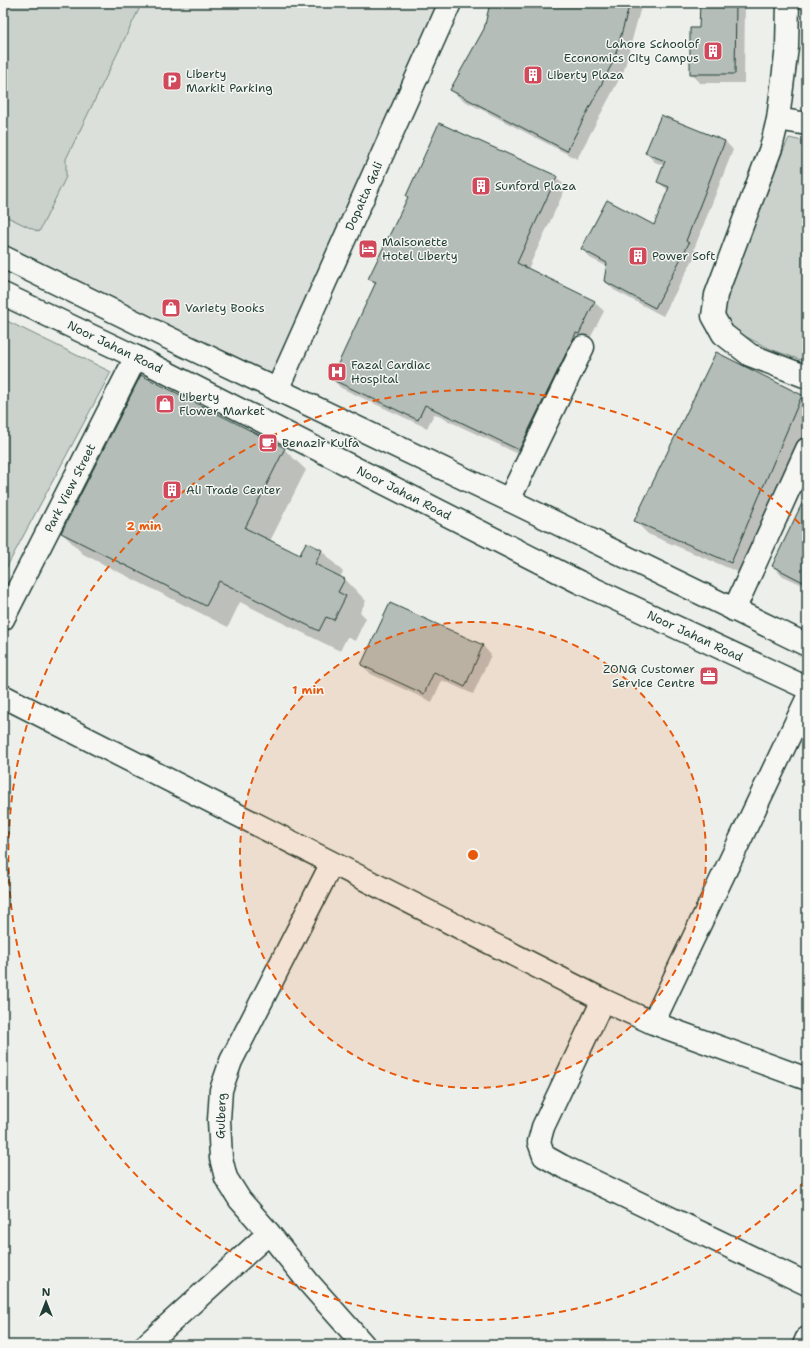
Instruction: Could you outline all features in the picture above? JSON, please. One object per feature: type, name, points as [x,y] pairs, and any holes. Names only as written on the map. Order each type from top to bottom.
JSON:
[{"type":"street","name":"Dopatta Gali","points":[[277,390],[450,3]]},
{"type":"street","points":[[788,3],[787,47],[778,119],[771,148],[716,295],[713,316],[723,334],[750,355],[807,377]]},
{"type":"street","points":[[778,119],[807,124]]},
{"type":"street","points":[[3,257],[807,645]]},
{"type":"street","name":"Noor Jahan Road","points":[[3,294],[136,357],[579,582],[807,688]]},
{"type":"street","points":[[509,500],[582,347]]},
{"type":"street","name":"Park View Street","points":[[3,619],[136,357]]},
{"type":"street","points":[[734,610],[807,449]]},
{"type":"street","points":[[3,696],[603,1000],[653,1023],[807,1079]]},
{"type":"street","points":[[653,1023],[807,699]]},
{"type":"street","name":"Gulberg","points":[[332,863],[230,1061],[221,1090],[219,1120],[221,1158],[226,1178],[240,1200],[269,1233],[309,1283],[364,1345]]},
{"type":"street","points":[[603,1000],[543,1127],[539,1142],[544,1156],[807,1284]]},
{"type":"street","points":[[146,1345],[269,1233]]},
{"type":"street","points":[[804,1345],[807,1338]]},
{"type":"shaded area","points":[[3,3],[450,3],[277,384],[3,253]]},
{"type":"shaded area","points":[[3,3],[142,3],[66,159],[66,177],[39,232],[3,215]]},
{"type":"shaded area","points":[[789,138],[807,142],[807,351],[804,361],[773,350],[736,332],[715,302]]},
{"type":"shaded area","points":[[3,319],[111,372],[3,574]]},
{"type":"building","name":"Liberty Plaza","points":[[490,3],[630,3],[614,60],[567,151],[450,90],[484,29]]},
{"type":"building","name":"Lahore Schoolof Economics City Campus","points":[[700,3],[736,3],[735,74],[690,74],[690,28],[699,28]]},
{"type":"building","points":[[661,115],[725,141],[686,241],[689,243],[655,308],[604,281],[607,263],[581,249],[607,200],[654,225],[669,187],[657,182],[665,161],[645,153]]},
{"type":"building","points":[[439,123],[557,176],[517,263],[595,301],[579,334],[576,333],[519,450],[425,405],[418,420],[331,379],[376,282],[368,279],[408,197],[406,196]]},
{"type":"building","points":[[716,352],[802,395],[731,563],[634,521]]},
{"type":"building","name":"Ali Trade Center","points":[[141,375],[285,448],[245,528],[300,555],[306,542],[322,550],[315,564],[345,579],[338,592],[346,596],[334,620],[326,617],[319,631],[219,581],[206,606],[61,533]]},
{"type":"building","points":[[807,493],[807,584],[772,566]]},
{"type":"building","points":[[390,603],[483,645],[465,687],[434,672],[424,694],[361,665]]},
{"type":"place","name":"Lahore Schoolof Economics City Campus","points":[[713,51]]},
{"type":"place","name":"Liberty Plaza","points":[[533,75]]},
{"type":"place","name":"Liberty Markit Parking","points":[[172,81]]},
{"type":"place","name":"Sunford Plaza","points":[[481,186]]},
{"type":"place","name":"Maisonette Hotel Liberty","points":[[368,249]]},
{"type":"place","name":"Power Soft","points":[[638,256]]},
{"type":"place","name":"Variety Books","points":[[171,308]]},
{"type":"place","name":"Fazal Cardiac Hospital","points":[[337,372]]},
{"type":"place","name":"Liberty Flower Market","points":[[165,404]]},
{"type":"place","name":"Benazir Kulfa","points":[[268,443]]},
{"type":"place","name":"Ali Trade Center","points":[[172,490]]},
{"type":"place","name":"ZONG Customer Service Centre","points":[[709,676]]}]
